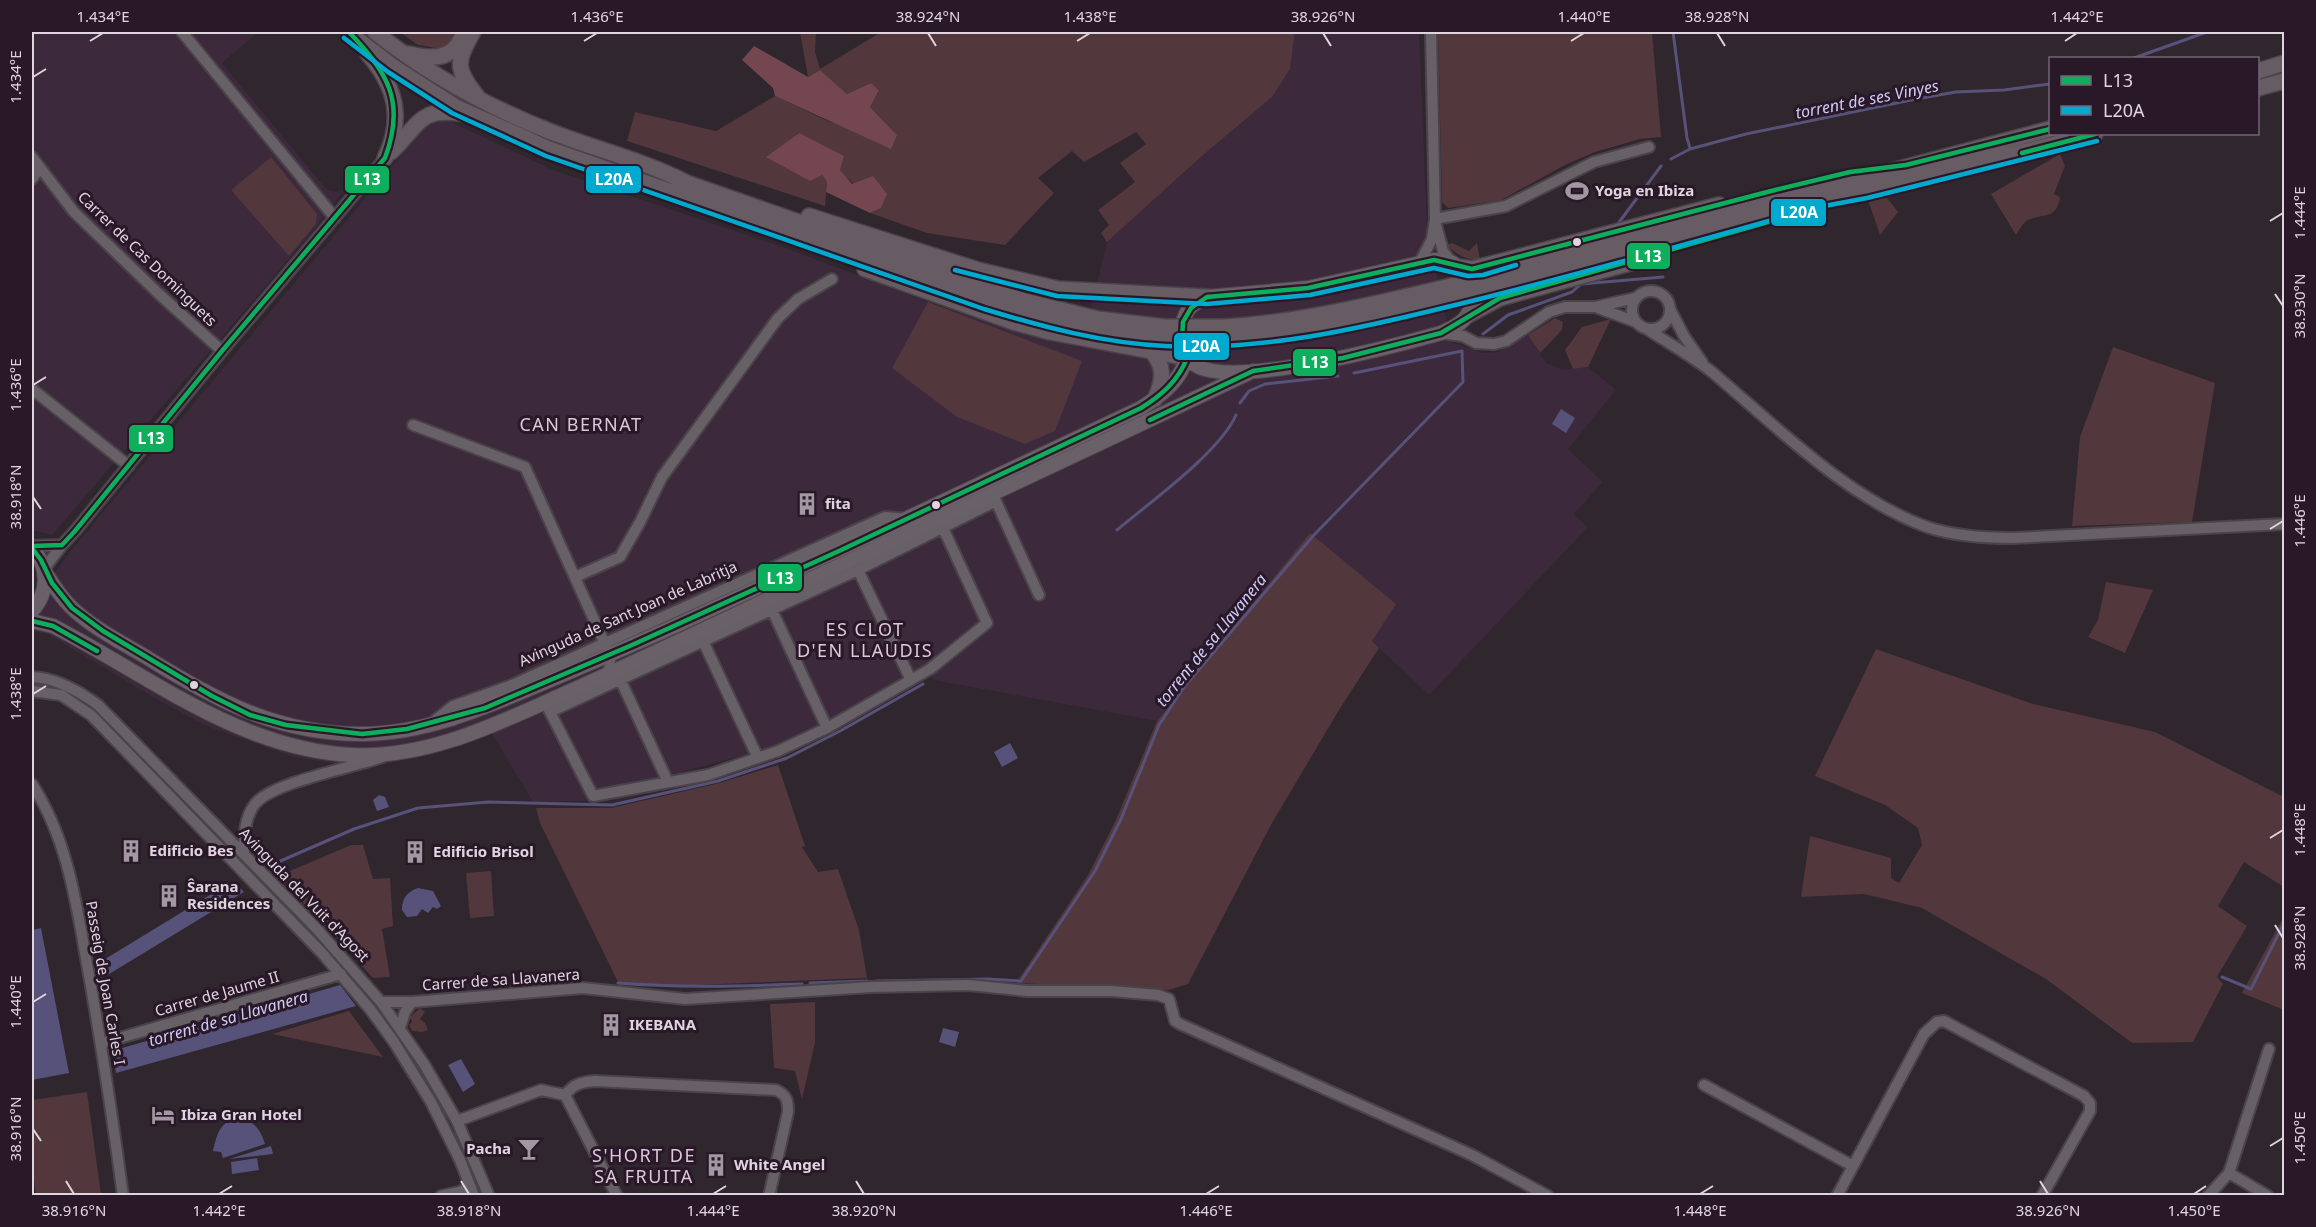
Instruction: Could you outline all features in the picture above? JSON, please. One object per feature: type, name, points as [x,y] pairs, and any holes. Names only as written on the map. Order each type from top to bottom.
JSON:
[{"type":"highway","points":[[375,32],[403,53],[481,100],[553,132],[669,174],[687,183],[1025,301],[1165,333]]},
{"type":"highway","points":[[403,53],[442,58],[458,47],[463,32]]},
{"type":"highway","points":[[473,32],[462,51],[460,67],[466,81],[481,100]]},
{"type":"highway","points":[[351,34],[392,66],[473,116],[549,149],[676,195],[732,211],[1024,313],[1096,330],[1225,334],[1457,291],[1817,200],[1865,191],[2091,135]]},
{"type":"highway","points":[[351,34],[375,62],[394,99],[395,135],[385,158]]},
{"type":"highway","points":[[2259,71],[2284,63]]},
{"type":"highway","points":[[2259,88],[2284,81]]},
{"type":"highway","points":[[385,158],[418,122],[430,114],[446,112],[473,116]]},
{"type":"highway","points":[[1489,284],[1906,165],[2049,129]]},
{"type":"highway","points":[[1455,265],[1472,269],[1850,172],[1906,165]]},
{"type":"highway","points":[[669,174],[688,177],[1001,276],[1058,288],[1207,297]]},
{"type":"highway","points":[[1467,317],[1500,298],[1717,238],[1828,205],[1865,191]]},
{"type":"highway","points":[[676,195],[729,219],[984,313],[1050,332],[1187,357]]},
{"type":"highway","points":[[1150,350],[1158,358],[1163,377],[1155,399]]},
{"type":"main road","points":[[1434,260],[1455,265],[1467,279],[1472,295],[1472,305],[1467,317],[1456,326],[1441,333],[1342,358],[1253,371],[1207,371],[1187,357],[1183,348],[1183,319],[1191,305],[1207,297],[1308,288],[1434,260]]},
{"type":"main road","name":"Avinguda de Sant Joan de Labritja","points":[[32,547],[44,570],[67,603],[86,620],[175,676],[212,696],[250,714],[286,725],[362,734],[407,729],[485,708],[607,649],[908,519],[1142,408],[1176,381],[1187,357]]},
{"type":"main road","points":[[32,621],[53,626],[199,708],[248,732],[302,749],[355,755],[390,754],[438,744],[547,707],[615,677],[994,498],[1253,371]]},
{"type":"main road","points":[[32,611],[43,595],[44,570]]},
{"type":"street","points":[[182,32],[335,218]]},
{"type":"street","points":[[1420,262],[1432,239],[1435,219],[1431,32]]},
{"type":"street","points":[[1435,219],[1506,206],[1594,162],[1649,147]]},
{"type":"street","name":"Carrer de Cas Dominguets","points":[[32,157],[39,170],[74,212],[222,351]]},
{"type":"street","points":[[44,570],[222,351],[385,158]]},
{"type":"street","points":[[32,179],[39,170]]},
{"type":"street","points":[[1435,219],[1443,251],[1455,265]]},
{"type":"street","points":[[575,577],[621,557],[662,477],[778,318],[798,299],[832,279]]},
{"type":"street","points":[[1441,333],[1463,336],[1476,343],[1494,344],[1506,341],[1537,319],[1565,307],[1595,306],[1635,298],[1644,291],[1656,291],[1665,297],[1684,336],[1710,371]]},
{"type":"street","points":[[1635,298],[1632,313],[1636,322]]},
{"type":"street","points":[[1595,306],[1647,328],[1710,371],[1776,428],[1850,486],[1893,512],[1929,527],[1979,537],[2013,538],[2284,524]]},
{"type":"street","points":[[1647,328],[1657,328],[1665,322],[1670,308]]},
{"type":"street","points":[[1467,317],[1467,330],[1476,343]]},
{"type":"street","points":[[32,389],[129,466]]},
{"type":"street","points":[[413,425],[525,467],[607,649],[615,677],[668,782]]},
{"type":"street","points":[[615,677],[703,641],[858,570],[943,528],[994,498],[1039,595]]},
{"type":"street","points":[[547,707],[592,796],[708,775],[778,751],[827,728],[930,669],[987,624],[943,528]]},
{"type":"street","points":[[32,547],[63,544]]},
{"type":"street","points":[[858,570],[910,680]]},
{"type":"street","points":[[772,610],[827,728]]},
{"type":"street","points":[[703,641],[758,758]]},
{"type":"street","name":"Avinguda del Vuit d'Agost","points":[[32,677],[64,684],[98,705],[339,952],[381,1002],[424,1065],[457,1121],[489,1196]]},
{"type":"street","name":"Avinguda del Vuit d'Agost","points":[[32,691],[61,695],[91,715],[341,974],[394,1042],[431,1102],[473,1191]]},
{"type":"street","points":[[244,854],[244,834],[248,819],[256,802],[264,796],[308,777],[355,767],[390,754]]},
{"type":"street","name":"Passeig de Joan Carles I","points":[[32,784],[55,828],[68,864],[102,1043],[123,1196]]},
{"type":"street","name":"Carrer de Jaume II","points":[[102,1043],[341,974]]},
{"type":"street","name":"Carrer de sa Llavanera","points":[[381,1002],[412,1002],[583,988],[685,999],[871,987],[969,985],[1027,991],[1111,991],[1158,995],[1169,999],[1175,1021],[1180,1024],[1472,1155],[1548,1196]]},
{"type":"street","name":"Carrer de sa Llavanera","points":[[400,1028],[405,1012],[412,1002]]},
{"type":"street","points":[[1838,1196],[1924,1034],[1937,1022],[1944,1021],[2084,1096],[2090,1103],[2090,1111],[2042,1196]]},
{"type":"street","points":[[2208,1196],[2229,1173],[2270,1049]]},
{"type":"street","points":[[565,1095],[572,1086],[595,1081],[776,1090],[784,1094],[788,1101],[788,1112],[769,1196]]},
{"type":"street","points":[[1704,1085],[1853,1166]]},
{"type":"street","points":[[457,1121],[542,1090],[565,1095]]},
{"type":"street","points":[[565,1095],[617,1196]]},
{"type":"street","points":[[441,1196],[473,1191],[476,1162]]},
{"type":"street","points":[[2229,1173],[2268,1196]]},
{"type":"shaded area","points":[[32,32],[258,32],[222,63],[326,189],[336,192],[344,189],[318,225],[52,535],[32,530]]},
{"type":"shaded area","points":[[400,32],[453,32],[453,37],[441,49],[418,45]]},
{"type":"shaded area","points":[[800,32],[816,32],[815,52],[820,69],[881,32],[1295,32],[1290,69],[1272,97],[1202,156],[1107,242],[1101,233],[1109,225],[1098,210],[1135,182],[1120,163],[1146,144],[1136,132],[1084,162],[1072,151],[1038,178],[1054,193],[1005,245],[927,233],[870,213],[881,208],[799,133],[767,157],[822,175],[827,182],[825,206],[627,141],[635,112],[716,131],[775,96],[830,122],[897,135],[870,107],[879,92],[871,83],[847,94],[820,70],[808,77]]},
{"type":"shaded area","points":[[1295,32],[1419,32],[1427,227],[1451,342],[1483,353],[1497,352],[1528,335],[1546,363],[1563,370],[1588,367],[1616,390],[1568,449],[1603,482],[1574,514],[1588,527],[1429,695],[1372,641],[1262,591],[1157,721],[934,680],[922,666],[822,726],[779,746],[673,774],[597,789],[585,801],[533,802],[492,734],[387,764],[332,763],[294,757],[206,726],[50,635],[32,631],[32,621],[46,604],[56,571],[73,548],[419,134],[436,121],[448,121],[553,170],[786,248],[928,302],[1004,328],[1081,348],[1107,242],[1202,156],[1272,97],[1290,69]]},
{"type":"shaded area","points":[[1438,32],[1652,32],[1661,137],[1640,139],[1595,152],[1567,164],[1501,200],[1448,208],[1442,202]]},
{"type":"shaded area","points":[[754,46],[808,77],[820,70],[847,94],[871,83],[879,91],[870,107],[897,135],[891,149],[775,96],[773,88],[742,60]]},
{"type":"shaded area","points":[[799,133],[844,156],[840,170],[852,184],[873,176],[887,194],[881,208],[870,213],[826,192],[827,182],[822,175],[810,181],[766,157]]},
{"type":"shaded area","points":[[2060,154],[2065,166],[2054,194],[2060,197],[2056,209],[2053,213],[2028,220],[2016,235],[1991,194]]},
{"type":"shaded area","points":[[271,157],[317,214],[316,224],[289,256],[231,190]]},
{"type":"shaded area","points":[[1885,195],[1898,212],[1880,235],[1868,200]]},
{"type":"shaded area","points":[[1452,243],[1469,251],[1477,243],[1480,260],[1458,254],[1447,245]]},
{"type":"shaded area","points":[[928,302],[1082,361],[1055,431],[1025,444],[957,417],[892,368]]},
{"type":"shaded area","points":[[1555,318],[1563,322],[1562,330],[1540,353],[1528,335]]},
{"type":"shaded area","points":[[1611,319],[1588,367],[1573,369],[1565,350],[1582,327]]},
{"type":"shaded area","points":[[2113,347],[2215,383],[2192,522],[2072,526],[2080,437]]},
{"type":"shaded area","points":[[1310,533],[1396,604],[1372,641],[1379,648],[1272,823],[1188,984],[1169,990],[1016,983],[1088,875],[1115,822],[1157,721]]},
{"type":"shaded area","points":[[2106,582],[2153,590],[2125,653],[2088,637],[2098,620]]},
{"type":"shaded area","points":[[1876,649],[2033,704],[2155,732],[2284,797],[2284,887],[2244,862],[2218,906],[2247,926],[2217,977],[2223,984],[2193,1042],[2132,1043],[2046,979],[1922,908],[1864,894],[1801,897],[1810,836],[1891,858],[1891,878],[1899,883],[1922,845],[1918,828],[1885,805],[1815,776]]},
{"type":"shaded area","points":[[778,765],[805,846],[802,847],[818,872],[838,869],[859,930],[867,978],[673,986],[618,982],[540,823],[536,808],[611,808],[720,783]]},
{"type":"shaded area","points":[[351,845],[363,845],[373,879],[390,878],[393,926],[382,929],[390,977],[373,978],[282,880],[290,871]]},
{"type":"shaded area","points":[[491,871],[494,916],[470,918],[466,873]]},
{"type":"shaded area","points":[[2284,916],[2284,1010],[2242,993]]},
{"type":"shaded area","points":[[815,1002],[815,1043],[802,1099],[795,1071],[774,1068],[770,1004]]},
{"type":"shaded area","points":[[420,1008],[425,1012],[420,1019],[428,1030],[412,1031],[409,1025],[412,1022],[410,1017]]},
{"type":"shaded area","points":[[349,1011],[383,1057],[272,1034]]},
{"type":"shaded area","points":[[87,1092],[101,1195],[36,1195],[32,1165],[32,1100]]},
{"type":"water","points":[[1561,409],[1575,418],[1566,433],[1552,424]]},
{"type":"water","points":[[1010,743],[1018,758],[1002,767],[994,752]]},
{"type":"water","points":[[379,795],[385,797],[389,807],[377,811],[373,800]]},
{"type":"water","points":[[233,881],[244,892],[101,979],[97,964]]},
{"type":"water","points":[[418,888],[433,891],[441,906],[437,909],[433,907],[428,913],[422,909],[417,916],[407,917],[402,910],[404,899],[411,891]]},
{"type":"water","points":[[41,928],[69,1073],[32,1080],[32,930]]},
{"type":"water","points":[[340,985],[356,1006],[116,1073],[112,1051]]},
{"type":"water","points":[[943,1028],[959,1032],[955,1047],[939,1042]]},
{"type":"water","points":[[461,1059],[475,1084],[463,1092],[448,1065]]},
{"type":"water","points":[[234,1118],[246,1120],[254,1125],[261,1133],[265,1144],[223,1158],[221,1152],[213,1151],[216,1140],[221,1128]]},
{"type":"water","points":[[271,1146],[273,1154],[229,1159]]},
{"type":"water","points":[[257,1158],[259,1170],[232,1174],[231,1162]]},
{"type":"waterway","points":[[1673,32],[1690,148]]},
{"type":"waterway","name":"torrent de ses Vinyes","points":[[2137,57],[2207,32]]},
{"type":"waterway","name":"torrent de ses Vinyes","points":[[1671,159],[1690,149],[1746,134],[1916,99],[1956,92],[2004,90],[2049,84]]},
{"type":"waterway","name":"torrent de sa Llavanera","points":[[1617,225],[1661,166]]},
{"type":"waterway","name":"torrent de sa Llavanera","points":[[1483,334],[1508,315],[1572,292],[1581,284],[1663,277]]},
{"type":"waterway","name":"torrent de sa Llavanera","points":[[876,981],[987,979],[1021,981],[1095,871],[1121,819],[1159,725],[1184,687],[1313,536],[1463,382],[1462,351],[1354,373]]},
{"type":"waterway","points":[[1240,403],[1249,391],[1265,384],[1338,376]]},
{"type":"waterway","points":[[1117,530],[1200,461],[1228,429],[1236,415]]},
{"type":"waterway","points":[[269,866],[354,829],[418,808],[488,802],[612,805],[718,781],[787,758],[923,684]]},
{"type":"waterway","points":[[2222,977],[2251,989],[2284,923]]},
{"type":"waterway","name":"torrent de sa Llavanera","points":[[810,983],[867,981]]},
{"type":"waterway","name":"torrent de sa Llavanera","points":[[618,983],[687,986],[802,984]]},
{"type":"transit line","name":"L13","points":[[32,546],[62,545],[75,531],[222,351],[385,158],[394,120],[390,89],[374,61],[349,32]]},
{"type":"transit line","name":"L20A","points":[[344,38],[388,72],[452,113],[546,156],[984,309],[1073,333],[1165,346],[1201,347],[1274,342],[1381,323],[1544,283],[1819,207],[1867,198],[2097,141]]},
{"type":"transit line","name":"L13","points":[[32,548],[41,560],[52,583],[72,608],[103,631],[212,696],[250,715],[286,725],[362,734],[407,729],[485,708],[632,645],[839,551],[1141,408],[1162,393],[1179,374],[1187,358],[1182,339],[1183,322],[1191,308],[1207,297],[1308,288],[1434,260],[1472,269],[1775,190],[1850,172],[1906,165],[2049,129]]},
{"type":"transit line","name":"L13","points":[[2022,153],[2091,135]]},
{"type":"transit line","name":"L13","points":[[1150,420],[1253,371],[1343,358],[1441,333],[1500,298],[1818,208]]},
{"type":"transit line","name":"L20A","points":[[955,270],[1057,296],[1207,304],[1310,295],[1434,268],[1468,276],[1483,275],[1516,265]]},
{"type":"transit line","name":"L13","points":[[32,621],[53,626],[97,651]]},
{"type":"place","name":"Yoga en Ibiza","points":[[1577,191]]},
{"type":"place","name":"fita","points":[[807,504]]},
{"type":"place","name":"Edificio Bes","points":[[131,851]]},
{"type":"place","name":"Edificio Brisol","points":[[415,852]]},
{"type":"place","name":"Ŝarana Residences","points":[[169,896]]},
{"type":"place","name":"IKEBANA","points":[[611,1025]]},
{"type":"place","name":"Ibiza Gran Hotel","points":[[163,1115]]},
{"type":"place","name":"Pacha","points":[[529,1149]]},
{"type":"place","name":"White Angel","points":[[716,1165]]},
{"type":"district","name":"CAN BERNAT","points":[[581,425]]},
{"type":"district","name":"ES CLOT D'EN LLAUDIS","points":[[865,640]]},
{"type":"district","name":"S'HORT DE SA FRUITA","points":[[644,1166]]}]
